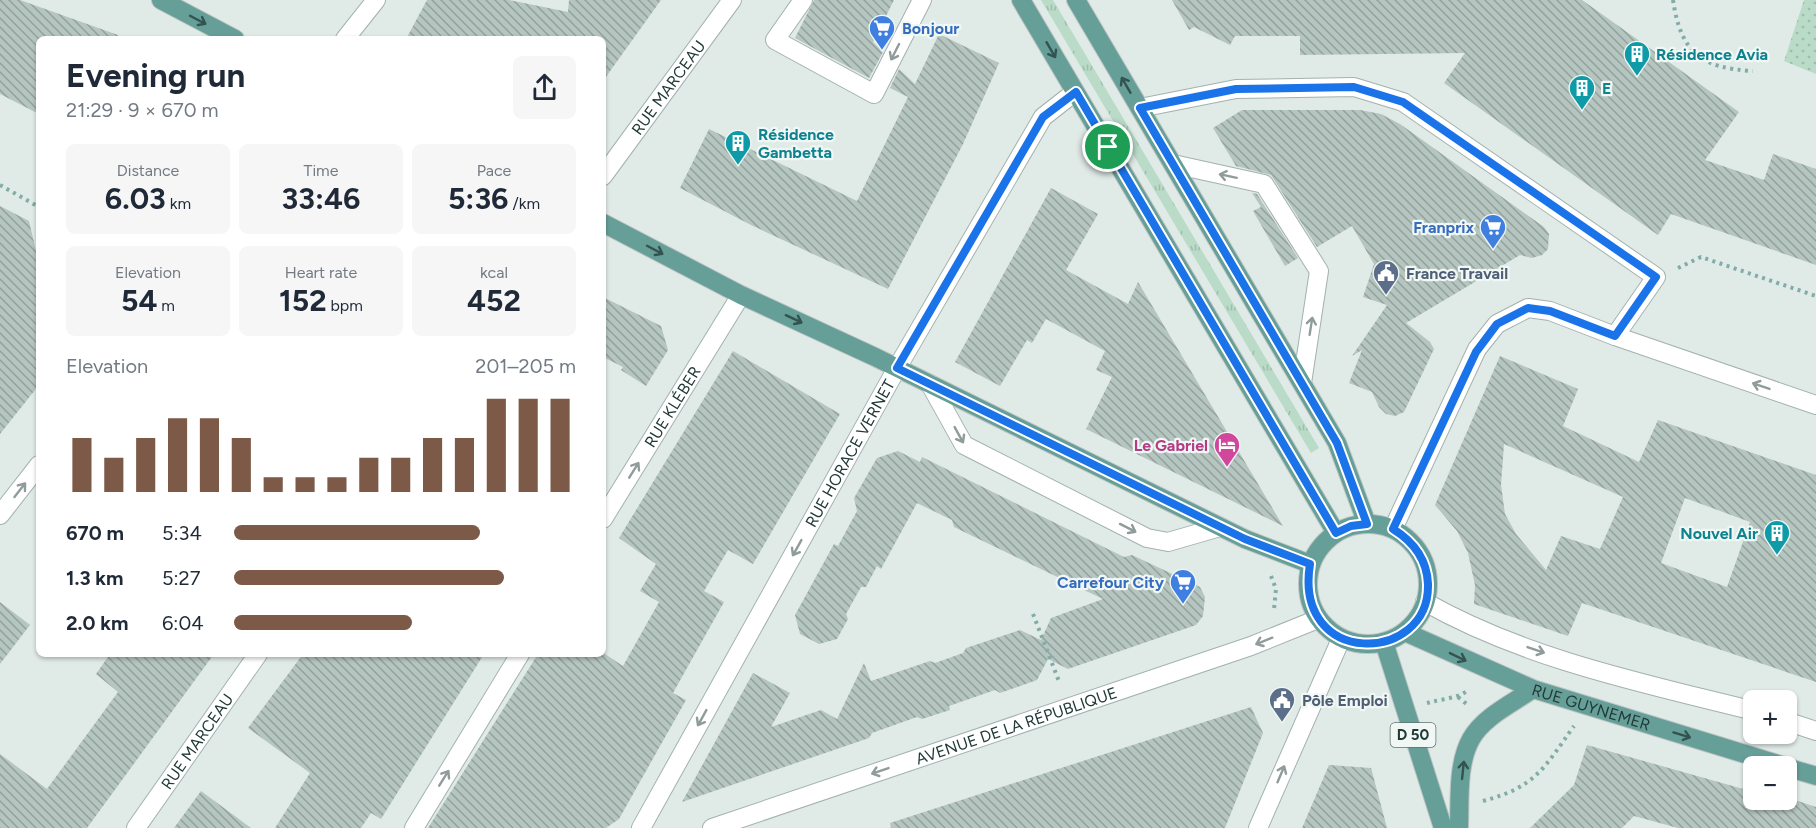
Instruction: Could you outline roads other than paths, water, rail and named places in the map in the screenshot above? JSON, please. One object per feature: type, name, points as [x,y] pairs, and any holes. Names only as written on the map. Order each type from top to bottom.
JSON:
[{"type":"main road","points":[[160,0],[229,36]]},
{"type":"main road","points":[[1022,0],[1336,533]]},
{"type":"main road","points":[[1076,0],[1343,454],[1367,524]]},
{"type":"main road","points":[[606,225],[741,295],[897,368],[1220,527],[1254,543],[1310,564]]},
{"type":"main road","points":[[1367,524],[1393,529],[1413,544],[1420,554],[1428,578],[1425,602],[1418,618],[1405,632],[1384,642],[1362,645],[1341,639],[1318,620],[1310,602],[1307,583],[1310,564],[1320,546],[1336,533],[1351,526],[1367,524]]},
{"type":"main road","name":"RUE GUYNEMER","points":[[1405,632],[1533,689],[1749,756]]},
{"type":"main road","name":"D 50","points":[[1384,642],[1443,828]]},
{"type":"main road","points":[[1459,828],[1463,763],[1471,739],[1487,721],[1533,689]]},
{"type":"main road","name":"RUE GUYNEMER","points":[[1797,770],[1816,776]]},
{"type":"street","points":[[347,36],[376,0]]},
{"type":"street","name":"RUE MARCEAU","points":[[606,172],[732,0]]},
{"type":"street","points":[[803,0],[775,40],[874,94],[922,0]]},
{"type":"street","points":[[1140,108],[1236,89],[1354,87],[1403,102],[1656,277],[1615,336]]},
{"type":"street","name":"RUE HORACE VERNET","points":[[641,828],[897,368],[1043,117],[1076,92]]},
{"type":"street","points":[[1173,164],[1264,184],[1319,271],[1302,383]]},
{"type":"street","name":"RUE KLÉBER","points":[[606,514],[741,295]]},
{"type":"street","points":[[1393,529],[1478,350],[1497,324],[1528,308],[1550,311],[1615,336],[1816,405]]},
{"type":"street","points":[[930,384],[964,445],[1137,533],[1168,542],[1220,527]]},
{"type":"street","points":[[0,515],[36,469]]},
{"type":"street","points":[[1425,602],[1466,625],[1600,673],[1743,708]]},
{"type":"street","name":"AVENUE DE LA RÉPUBLIQUE","points":[[712,828],[1251,646],[1318,620]]},
{"type":"street","points":[[1258,828],[1341,639]]},
{"type":"street","name":"RUE MARCEAU","points":[[136,828],[256,657]]},
{"type":"street","points":[[414,828],[518,657]]},
{"type":"street","points":[[1797,725],[1816,731]]},
{"type":"street","points":[[762,828],[769,809]]},
{"type":"place","name":"Bonjour","points":[[882,51]]},
{"type":"place","name":"Résidence Avia","points":[[1637,77]]},
{"type":"place","name":"E","points":[[1582,111]]},
{"type":"place","name":"Résidence Gambetta","points":[[738,166]]},
{"type":"place","name":"Franprix","points":[[1493,250]]},
{"type":"place","name":"France Travail","points":[[1386,296]]},
{"type":"place","name":"Le Gabriel","points":[[1227,468]]},
{"type":"place","name":"Nouvel Air","points":[[1777,556]]},
{"type":"place","name":"Carrefour City","points":[[1183,605]]},
{"type":"place","name":"Pôle Emploi","points":[[1282,723]]}]
